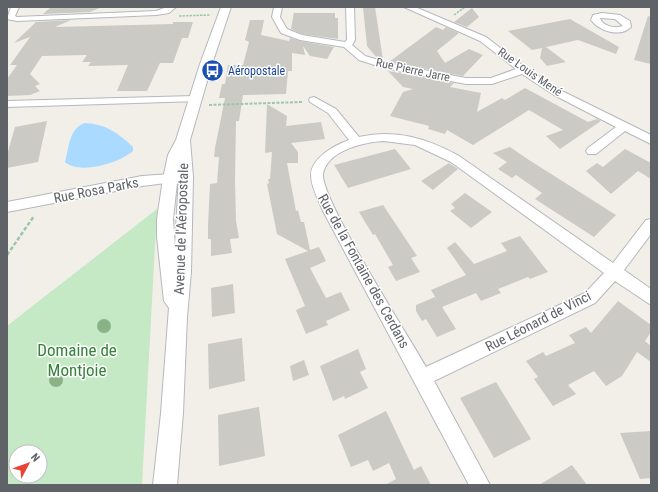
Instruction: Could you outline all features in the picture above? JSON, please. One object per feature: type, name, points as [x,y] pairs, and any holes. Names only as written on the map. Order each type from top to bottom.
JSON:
[{"type":"street","points":[[15,7],[10,17],[17,19],[169,9]]},
{"type":"street","name":"Avenue de l'Aéropostale","points":[[165,485],[172,413],[177,317],[182,272],[178,178],[175,155],[183,140],[194,102],[226,7]]},
{"type":"street","points":[[278,7],[276,17],[284,30],[300,37],[347,45],[351,40],[350,7]]},
{"type":"street","name":"Rue Louis Mené","points":[[408,7],[483,39],[523,70],[558,93],[651,140]]},
{"type":"street","name":"Rue Pierre Jarre","points":[[347,45],[362,58],[390,67],[466,81],[492,82],[523,70]]},
{"type":"street","points":[[314,100],[332,111],[356,141]]},
{"type":"street","points":[[7,104],[194,102]]},
{"type":"street","points":[[592,151],[623,127]]},
{"type":"street","name":"Rue de la Fontaine des Cerdans","points":[[480,485],[423,377],[347,243],[318,186],[317,173],[325,160],[340,148],[356,141],[373,137],[398,136],[420,141],[432,146],[455,159],[651,298]]},
{"type":"street","name":"Rue Rosa Parks","points":[[7,207],[142,181],[178,178]]},
{"type":"street","name":"Rue Léonard de Vinci","points":[[423,377],[590,298],[615,271],[651,224]]},
{"type":"path","points":[[169,9],[171,16],[216,15]]},
{"type":"path","points":[[194,102],[294,103],[314,100]]},
{"type":"path","points":[[7,255],[36,214]]},
{"type":"green space","name":"Domaine de Montjoie","points":[[157,209],[142,485],[7,485],[7,326]]},
{"type":"water","points":[[85,123],[99,125],[111,130],[133,147],[133,151],[119,160],[99,166],[71,166],[65,162],[70,139],[76,129]]},
{"type":"building","points":[[51,7],[102,7],[90,12],[43,14]]},
{"type":"building","points":[[363,7],[375,7],[383,60],[377,58],[367,46]]},
{"type":"building","points":[[472,8],[479,17],[467,27],[454,22]]},
{"type":"building","points":[[294,12],[335,13],[335,18],[338,18],[338,39],[302,34],[291,29]]},
{"type":"building","points":[[648,16],[651,17],[651,64],[634,60]]},
{"type":"building","points":[[570,19],[619,47],[616,54],[578,40],[546,47],[566,62],[547,66],[540,58],[542,48],[532,50],[508,31]]},
{"type":"building","points":[[71,20],[55,27],[173,24],[173,22],[193,22],[188,38],[182,38],[173,63],[160,63],[147,91],[117,91],[128,65],[88,66],[91,62],[82,62],[87,55],[42,56],[30,74],[40,84],[35,86],[40,91],[30,95],[7,96],[7,79],[17,65],[10,65],[30,37],[14,43],[36,22]]},
{"type":"building","points":[[250,20],[264,20],[261,35],[289,41],[290,38],[334,47],[327,59],[310,56],[303,46],[305,55],[292,53],[292,71],[288,71],[286,94],[243,95],[239,121],[236,121],[236,221],[239,238],[230,239],[232,253],[211,256],[211,239],[208,239],[210,184],[217,183],[219,157],[214,157],[225,98],[219,98],[222,84],[225,84],[228,65],[243,65],[249,42],[245,40]]},
{"type":"building","points":[[436,27],[443,30],[446,27],[459,33],[437,51],[445,63],[469,49],[483,55],[463,76],[389,62]]},
{"type":"building","points":[[388,71],[454,83],[450,87],[481,93],[477,112],[502,98],[505,100],[525,88],[588,122],[597,119],[601,121],[560,149],[546,136],[563,130],[529,110],[473,145],[447,130],[445,134],[428,129],[429,126],[390,116],[403,92],[413,89],[403,87]]},
{"type":"building","points":[[267,104],[287,116],[286,126],[321,122],[325,139],[291,143],[298,152],[298,163],[287,163],[296,211],[298,210],[301,222],[304,222],[310,250],[319,247],[326,261],[310,268],[326,298],[341,292],[350,310],[326,321],[328,325],[306,334],[296,310],[305,306],[285,259],[308,251],[277,234],[267,184],[269,183],[268,179],[270,179],[272,152],[265,153]]},
{"type":"building","points":[[47,121],[38,162],[7,168],[7,155],[15,127]]},
{"type":"building","points":[[510,147],[616,215],[594,237],[535,199],[542,193],[516,175],[512,178],[498,169],[507,162],[493,153]]},
{"type":"building","points":[[395,149],[411,169],[348,188],[334,165]]},
{"type":"building","points":[[625,149],[651,163],[651,179],[638,171],[611,194],[586,171],[597,163],[603,167]]},
{"type":"building","points":[[449,163],[458,169],[433,190],[421,181]]},
{"type":"building","points":[[465,193],[492,212],[471,228],[450,211],[455,208],[451,204]]},
{"type":"building","points":[[383,205],[417,256],[411,258],[420,272],[396,281],[388,267],[393,265],[375,234],[373,235],[359,212]]},
{"type":"building","points":[[520,236],[548,272],[530,279],[528,277],[498,289],[501,293],[481,301],[476,293],[442,307],[456,329],[437,337],[426,319],[422,321],[416,311],[416,305],[435,297],[439,303],[431,290],[466,275],[447,248],[455,242],[474,264],[507,251],[501,243]]},
{"type":"building","points":[[233,284],[235,313],[212,317],[211,288]]},
{"type":"building","points":[[618,301],[651,325],[651,332],[645,341],[651,346],[651,362],[637,352],[622,376],[606,386],[594,371],[568,385],[576,394],[553,406],[534,379],[538,377],[526,361],[543,352],[546,356],[575,343],[569,335],[586,327],[591,333]]},
{"type":"building","points":[[242,338],[245,381],[209,389],[208,344]]},
{"type":"building","points":[[358,349],[366,369],[360,372],[368,388],[345,399],[344,396],[333,401],[320,366]]},
{"type":"building","points":[[304,360],[309,375],[293,381],[290,366]]},
{"type":"building","points":[[496,382],[531,439],[494,458],[460,398]]},
{"type":"building","points":[[259,407],[265,456],[219,466],[218,415]]},
{"type":"building","points":[[386,411],[414,470],[421,466],[431,485],[385,485],[396,479],[389,463],[373,471],[368,460],[351,467],[338,435]]},
{"type":"building","points":[[651,431],[651,478],[640,479],[620,433]]},
{"type":"building","points":[[572,465],[587,485],[539,485]]},
{"type":"place","name":"Aéropostale","points":[[213,71]]}]
